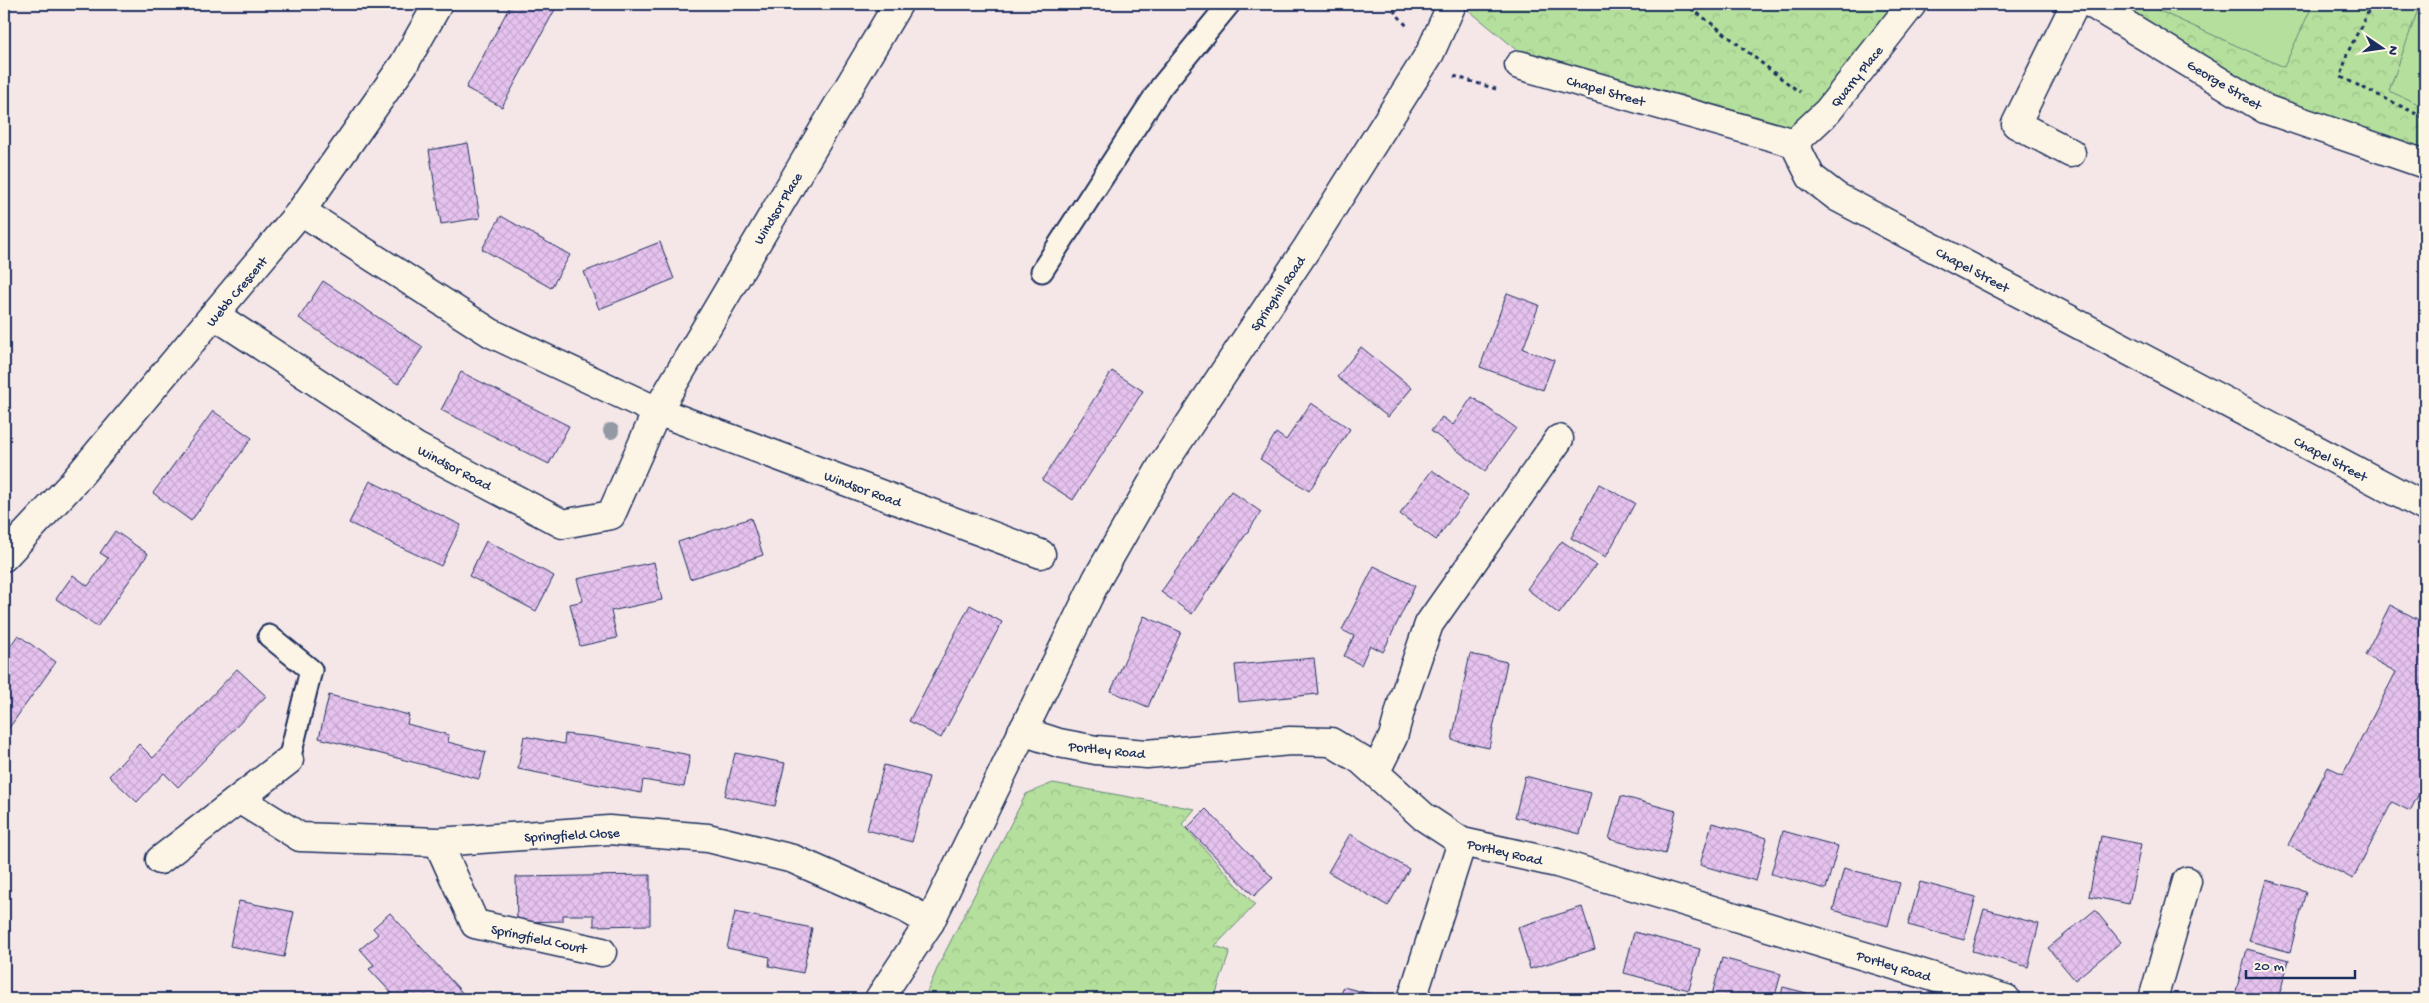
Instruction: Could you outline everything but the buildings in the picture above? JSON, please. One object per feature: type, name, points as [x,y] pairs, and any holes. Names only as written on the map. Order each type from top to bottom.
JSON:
[{"type":"street","name":"Webb Crescent","points":[[4,557],[72,484],[302,212],[404,64],[438,4]]},
{"type":"street","name":"Windsor Place","points":[[657,411],[898,4]]},
{"type":"street","name":"Springhill Road","points":[[879,999],[930,922],[1097,579],[1163,464],[1307,248],[1430,53],[1452,4]]},
{"type":"street","name":"Quarry Place","points":[[1794,143],[1828,111],[1912,4]]},
{"type":"street","points":[[2071,153],[2016,124],[2074,4]]},
{"type":"street","name":"George Street","points":[[2092,4],[2265,109],[2425,164]]},
{"type":"street","name":"Chapel Street","points":[[1519,65],[1794,143],[1811,177],[1837,197],[2425,507]]},
{"type":"street","name":"Windsor Road","points":[[302,212],[491,332],[657,411],[1041,554]]},
{"type":"street","name":"Windsor Road","points":[[216,316],[416,447],[564,524],[611,514],[657,411]]},
{"type":"street","points":[[1376,771],[1394,737],[1403,700],[1429,624],[1559,439]]},
{"type":"street","name":"Portley Road","points":[[1022,731],[1059,744],[1096,750],[1147,754],[1290,741],[1331,742],[1376,771],[1424,817],[1462,842],[1557,863],[2006,999]]},
{"type":"street","points":[[160,860],[289,760]]},
{"type":"street","name":"Springfield Close","points":[[239,799],[300,838],[438,842],[609,830],[708,838],[794,859],[908,909],[930,922]]},
{"type":"street","name":"Springfield Court","points":[[438,842],[475,924],[602,952]]},
{"type":"street","points":[[1412,999],[1462,842]]},
{"type":"street","points":[[2153,999],[2187,882]]},
{"type":"lane","points":[[1042,270],[1161,87],[1229,4]]},
{"type":"lane","points":[[270,636],[311,670],[289,760]]},
{"type":"path","points":[[1684,4],[1705,18],[1763,66],[1828,111]]},
{"type":"path","points":[[2372,4],[2347,54],[2340,77],[2425,118]]},
{"type":"path","points":[[1430,53],[1455,77],[1510,93],[1519,65]]},
{"type":"green space","points":[[1461,4],[1903,4],[1793,134],[1521,53]]},
{"type":"green space","points":[[2113,4],[2425,4],[2425,151],[2272,96]]},
{"type":"green space","points":[[2144,4],[2313,4],[2284,67]]},
{"type":"green space","points":[[2420,4],[2425,4],[2425,107],[2389,91]]},
{"type":"green space","points":[[1053,783],[1195,809],[1182,824],[1255,905],[1215,946],[1230,951],[1214,999],[924,999],[940,962],[1026,794]]}]
